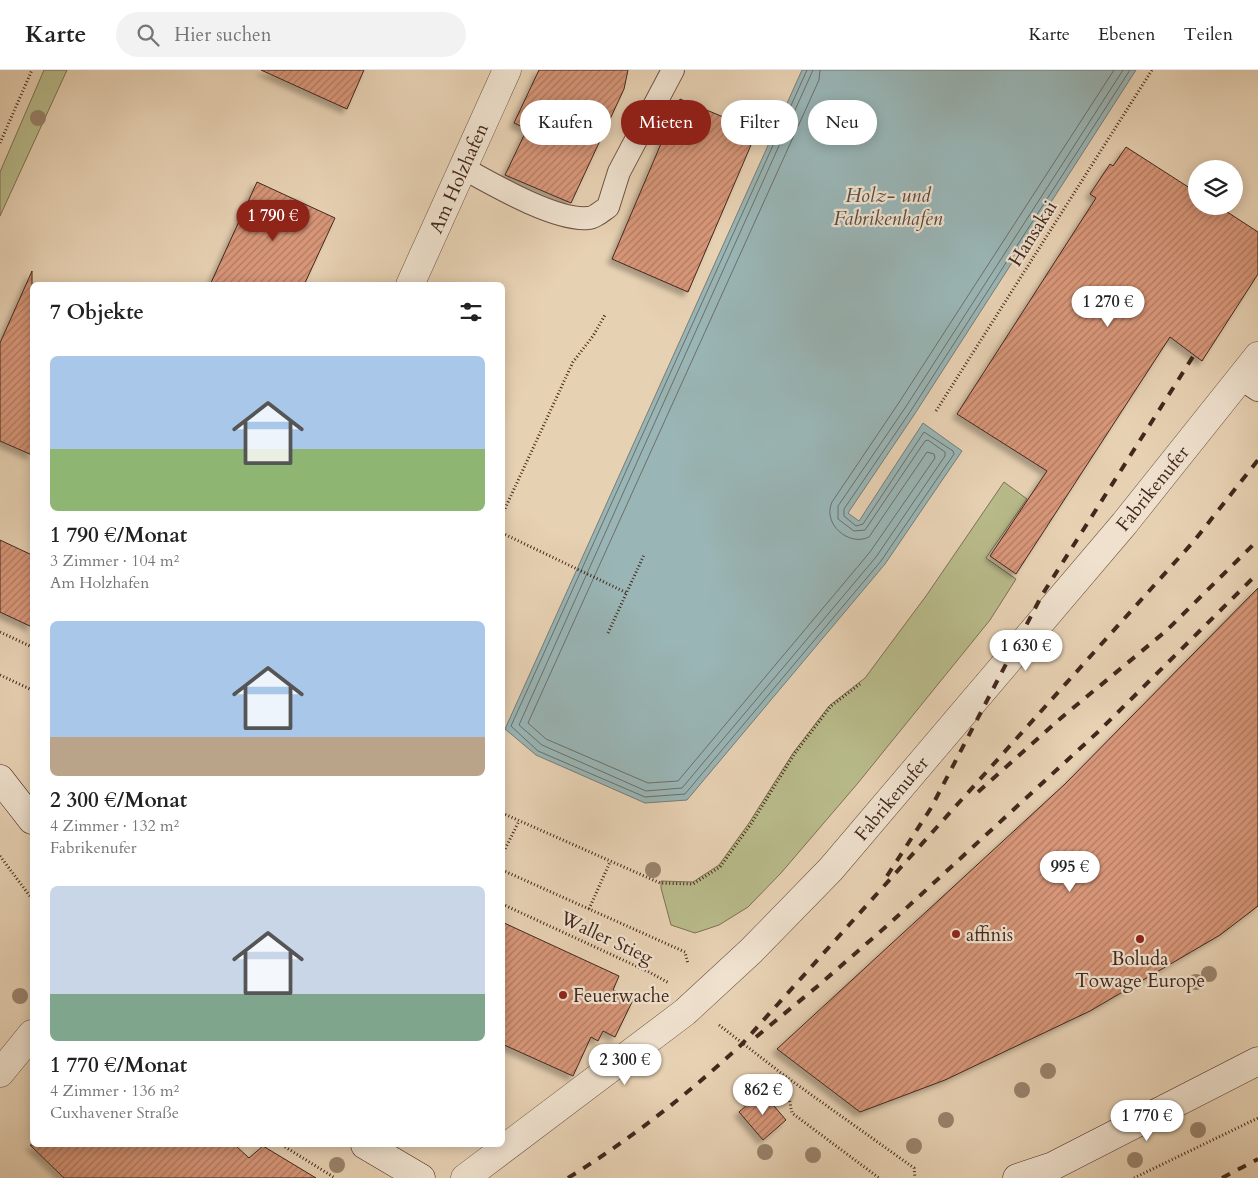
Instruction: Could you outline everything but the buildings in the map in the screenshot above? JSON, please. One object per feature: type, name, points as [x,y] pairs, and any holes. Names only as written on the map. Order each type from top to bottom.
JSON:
[{"type":"street","name":"Am Holzhafen","points":[[411,282],[507,70]]},
{"type":"street","name":"Fabrikenufer","points":[[465,1178],[597,1080],[698,1001],[751,951],[831,869],[1124,524],[1249,384],[1258,356]]},
{"type":"street","points":[[0,779],[30,817]]},
{"type":"street","points":[[0,1074],[30,1036]]},
{"type":"street","points":[[1017,1178],[1053,1166],[1258,1061]]},
{"type":"street","points":[[368,1147],[421,1178]]},
{"type":"lane","points":[[462,168],[510,194],[567,216],[589,219],[608,207],[620,172],[673,70]]},
{"type":"path","points":[[0,144],[32,70]]},
{"type":"path","name":"Hansakai","points":[[936,411],[1152,70]]},
{"type":"path","points":[[505,509],[573,362],[605,315]]},
{"type":"path","points":[[505,534],[627,594]]},
{"type":"path","points":[[608,633],[644,555]]},
{"type":"path","points":[[0,632],[30,646]]},
{"type":"path","points":[[0,675],[30,689]]},
{"type":"path","points":[[505,814],[660,883],[693,884],[720,867],[751,824],[795,753],[831,706],[860,684]]},
{"type":"path","points":[[505,850],[519,821]]},
{"type":"path","points":[[0,856],[30,896]]},
{"type":"path","points":[[589,909],[610,862]]},
{"type":"path","name":"Waller Stieg","points":[[505,905],[649,972],[698,1001]]},
{"type":"path","points":[[785,1076],[792,1113],[879,1178]]},
{"type":"path","points":[[1134,1178],[1258,1118]]},
{"type":"path","points":[[285,1147],[335,1178]]},
{"type":"green space","points":[[44,70],[67,70],[0,216],[0,172]]},
{"type":"green space","points":[[1004,482],[1027,499],[986,558],[1016,579],[990,620],[858,783],[781,873],[748,907],[719,925],[695,933],[671,925],[661,888],[661,881],[693,882],[719,865],[749,823],[793,753],[829,706],[865,678],[926,596]]},
{"type":"water","name":"Holz- und Fabrikenhafen","points":[[802,70],[1136,70],[914,415],[848,513],[859,521],[923,423],[962,451],[885,564],[687,800],[645,803],[536,755],[505,729],[768,145],[798,145],[798,100],[788,100]]},
{"type":"railway","points":[[887,876],[931,808],[1042,595],[1194,355]]},
{"type":"railway","points":[[568,1178],[614,1148],[658,1115],[701,1081],[742,1044],[1194,541],[1258,460]]},
{"type":"railway","points":[[978,792],[1061,718],[1166,631],[1258,540]]},
{"type":"railway","points":[[756,1037],[889,924],[1099,731],[1258,573]]},
{"type":"railway","points":[[1222,1178],[1258,1159]]},
{"type":"place","name":"affinis","points":[[956,934]]},
{"type":"place","name":"Boluda Towage Europe","points":[[1140,939]]},
{"type":"place","name":"Feuerwache","points":[[563,995]]}]
